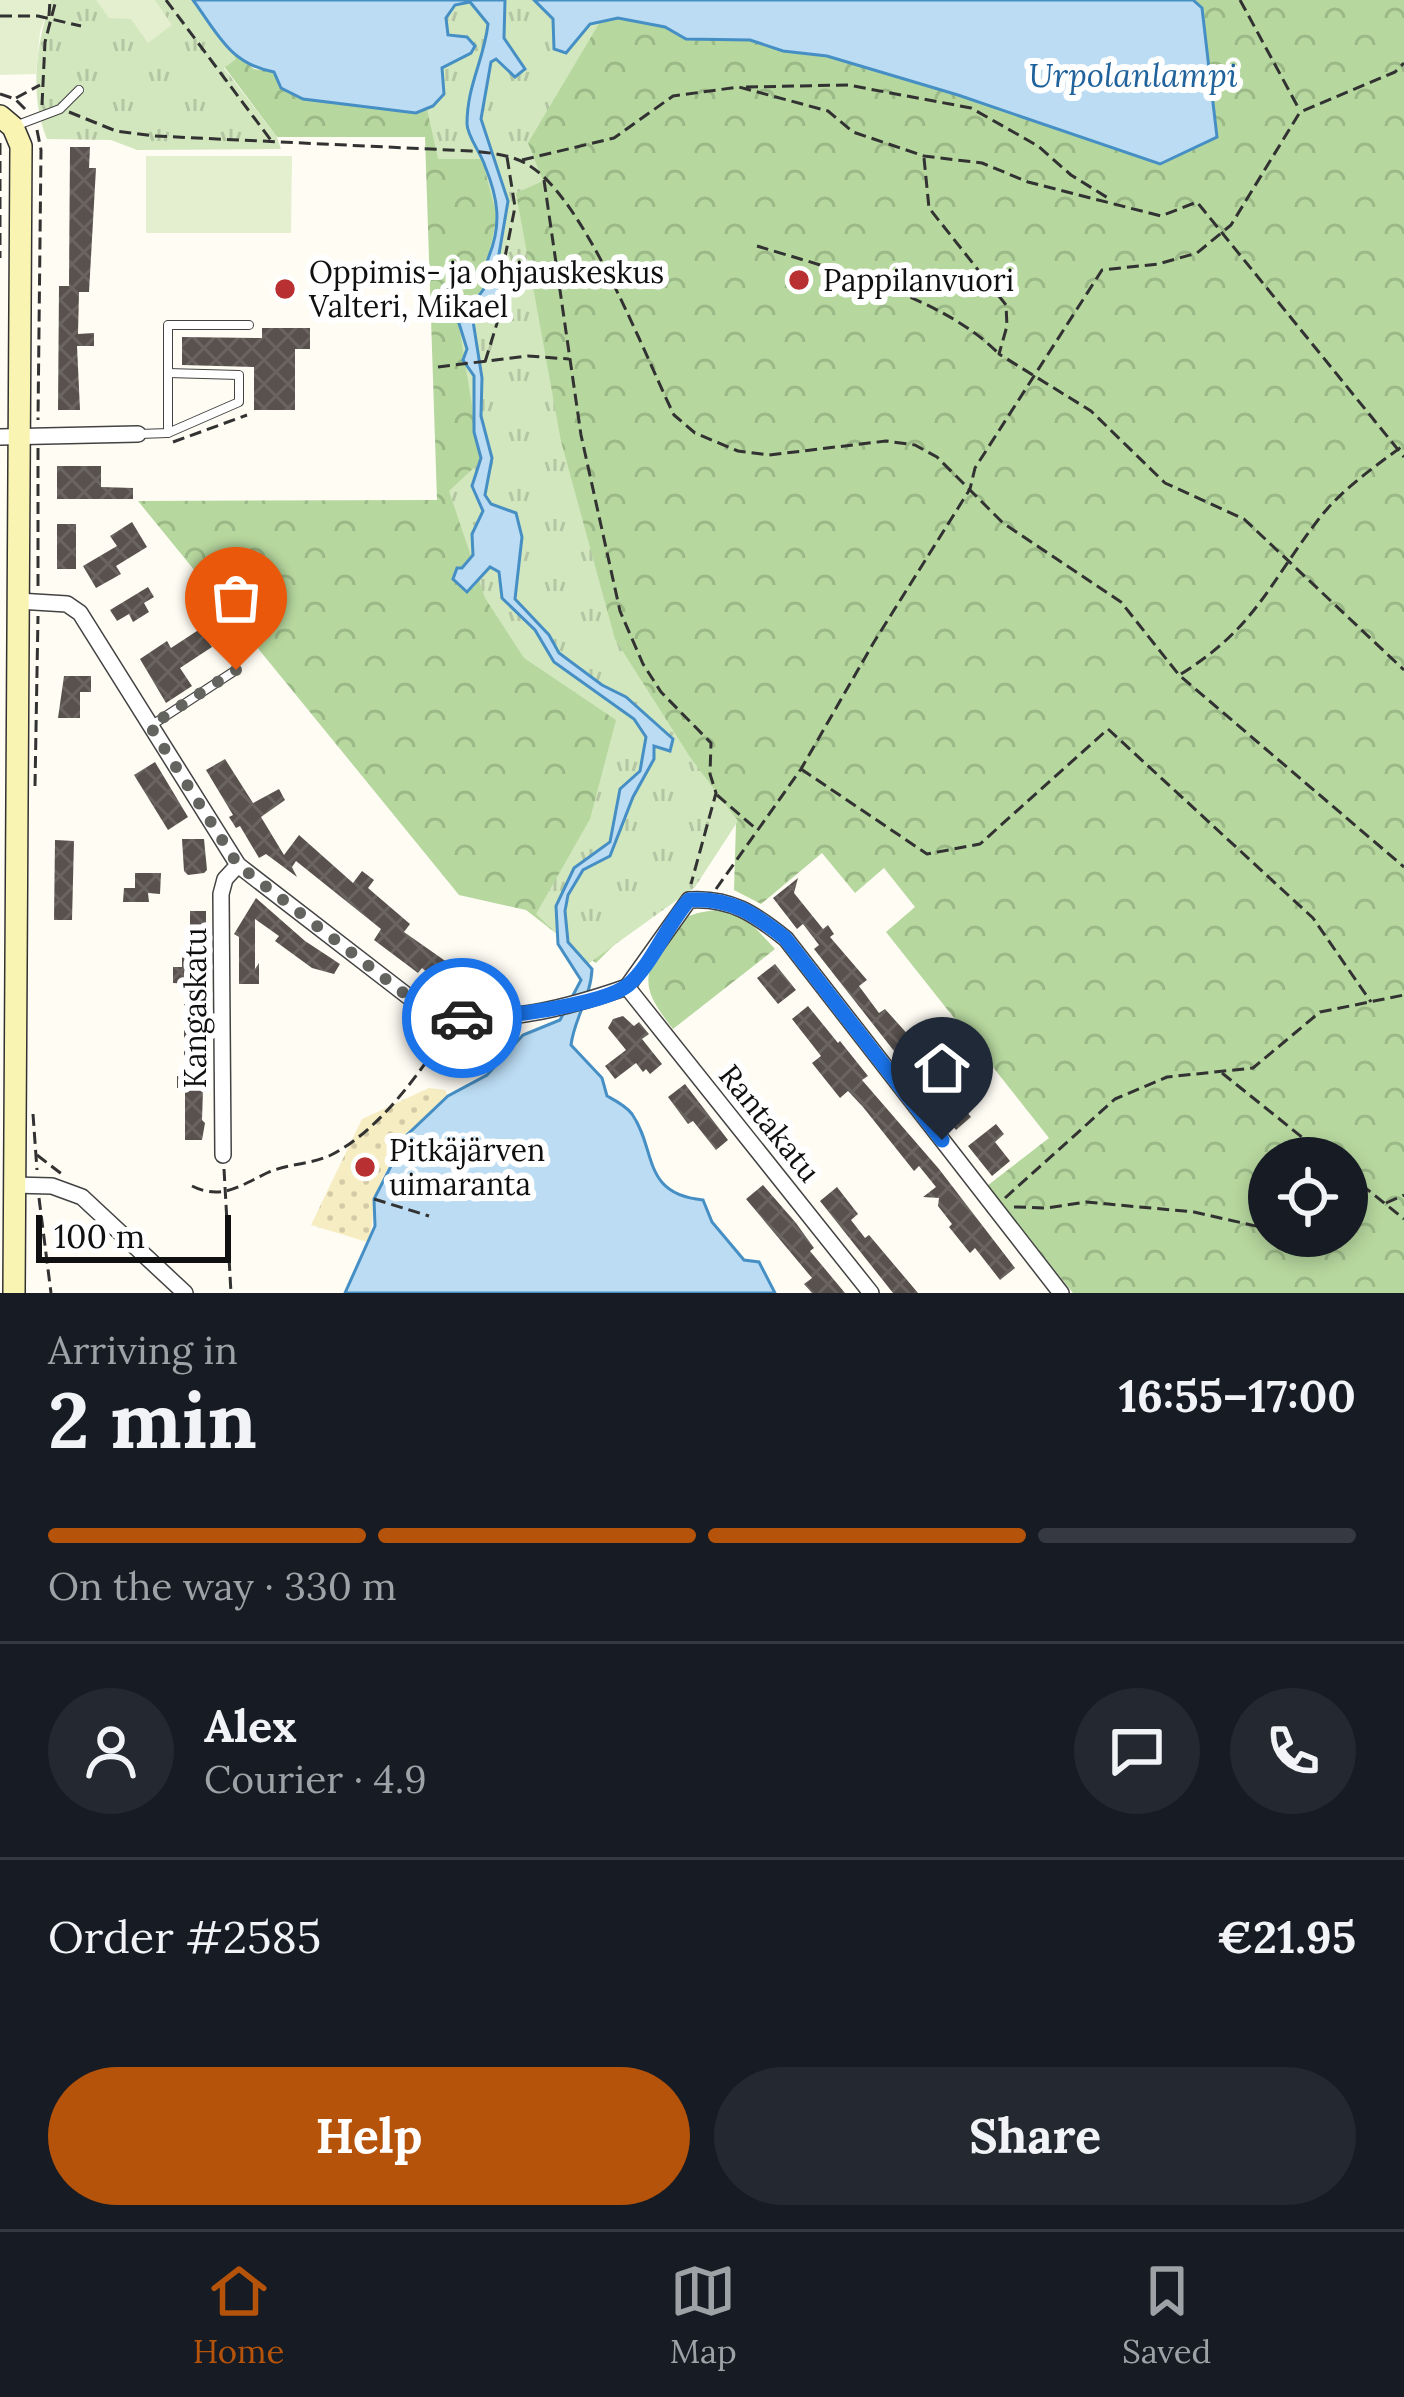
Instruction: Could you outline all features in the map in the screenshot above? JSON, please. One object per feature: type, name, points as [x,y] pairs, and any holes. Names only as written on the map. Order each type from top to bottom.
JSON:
[{"type":"street","points":[[13,121],[21,146],[19,437],[28,602],[9,763],[7,1185],[14,1293]]},
{"type":"street","points":[[19,437],[138,434]]},
{"type":"street","points":[[28,602],[67,604],[80,613],[238,865],[418,1004],[448,1016],[484,1018],[593,998],[627,986],[689,900],[710,898],[755,914],[785,938],[1061,1293]]},
{"type":"street","name":"Kangaskatu","points":[[223,1155],[221,894],[225,879],[238,865]]},
{"type":"street","name":"Rantakatu","points":[[627,986],[871,1293]]},
{"type":"street","points":[[7,1185],[38,1185],[82,1197],[185,1293]]},
{"type":"lane","points":[[13,121],[60,109],[80,90]]},
{"type":"lane","points":[[168,433],[168,325],[248,325]]},
{"type":"lane","points":[[138,434],[168,433],[239,402],[238,375],[168,373]]},
{"type":"lane","points":[[150,726],[236,670]]},
{"type":"path","points":[[13,121],[42,110],[53,0]]},
{"type":"path","points":[[166,0],[274,144]]},
{"type":"path","points":[[1240,0],[1300,112]]},
{"type":"path","points":[[0,16],[50,18],[81,26]]},
{"type":"path","points":[[710,898],[801,769],[970,489],[975,468],[1102,270],[1158,264],[1197,253],[1223,233],[1300,112],[1395,72],[1404,63]]},
{"type":"path","points":[[0,258],[13,121],[42,83]]},
{"type":"path","points":[[520,160],[614,138],[673,96],[739,87],[848,85],[971,108],[1038,146],[1071,175],[1115,202]]},
{"type":"path","points":[[739,87],[828,111],[853,132],[924,156],[982,163],[1028,182],[1161,216],[1197,202],[1404,457]]},
{"type":"path","points":[[0,94],[13,121],[41,150],[19,437],[35,788]]},
{"type":"path","points":[[60,109],[116,131],[274,144],[471,151],[520,160],[571,208],[674,415],[695,433],[738,451],[769,455],[886,441],[915,445],[937,457],[1003,523],[1121,602],[1179,674],[1404,867]]},
{"type":"path","points":[[482,362],[506,291],[504,262],[515,207],[507,155]]},
{"type":"path","points":[[924,156],[929,208],[1006,305],[1007,326],[998,354]]},
{"type":"path","points":[[544,178],[581,435],[620,611],[661,692],[711,743],[710,774],[716,794],[756,829]]},
{"type":"path","points":[[757,246],[854,276],[982,338],[998,354],[1091,411],[1165,483],[1244,519],[1404,670]]},
{"type":"path","points":[[438,367],[528,356],[570,359]]},
{"type":"path","points":[[1179,674],[1208,657],[1247,622],[1317,521],[1343,492],[1404,445]]},
{"type":"path","points":[[801,769],[927,854],[980,844],[1108,729],[1313,917],[1371,1002]]},
{"type":"path","points":[[689,900],[693,865],[716,794]]},
{"type":"path","points":[[994,1207],[1115,1099],[1167,1077],[1253,1068],[1320,1012],[1404,995]]},
{"type":"path","points":[[192,1186],[207,1193],[225,1192],[345,1147],[427,1062],[445,1034]]},
{"type":"path","points":[[1221,1072],[1302,1137]]},
{"type":"path","points":[[33,1105],[51,1293]]},
{"type":"path","points":[[223,1155],[232,1293]]},
{"type":"path","points":[[1368,1190],[1404,1219]]},
{"type":"path","points":[[1385,1204],[1404,1195]]},
{"type":"path","points":[[374,1199],[429,1216]]},
{"type":"path","points":[[994,1207],[1047,1208],[1086,1202],[1194,1211],[1248,1223]]},
{"type":"green space","points":[[0,0],[51,0],[40,32],[36,74],[0,75]]},
{"type":"green space","points":[[51,0],[196,0],[236,59],[224,68],[277,137],[281,149],[137,150],[111,140],[47,139],[38,105],[37,70]]},
{"type":"green space","points":[[96,0],[155,0],[172,25],[148,43],[131,19],[109,18]]},
{"type":"green space","points":[[174,0],[254,69],[274,72],[281,88],[303,99],[416,113],[433,106],[472,138],[485,157],[495,195],[495,258],[484,291],[459,320],[474,376],[474,432],[481,458],[473,555],[462,568],[473,588],[490,566],[634,719],[557,934],[526,910],[459,895],[138,501],[437,500],[425,137],[277,137]]},
{"type":"green space","points":[[443,0],[613,0],[528,143],[543,181],[516,193],[561,441],[615,639],[690,757],[738,821],[695,887],[588,964],[536,914],[590,819],[616,720],[524,658],[485,598],[449,491],[481,461],[458,320],[487,283],[497,217],[482,159],[438,159],[415,55]]},
{"type":"green space","points":[[1193,0],[1404,0],[1404,1293],[1073,1293],[987,1186],[1049,1138],[886,932],[915,907],[884,868],[855,893],[822,853],[761,904],[734,890],[736,823],[596,963],[568,942],[649,720],[473,320],[496,299],[505,185],[590,24],[619,18],[665,27],[686,39],[750,40],[783,51],[827,55],[958,95],[1202,8]]},
{"type":"green space","points":[[146,156],[292,156],[291,233],[146,233]]},
{"type":"green space","points":[[719,910],[747,919],[775,949],[673,1029],[652,996],[651,967],[679,922]]},
{"type":"sand","name":"Pitkäjärven uimaranta","points":[[429,1088],[445,1090],[448,1096],[389,1167],[376,1196],[367,1242],[311,1225],[362,1119]]},
{"type":"water","points":[[193,0],[505,0],[504,38],[525,69],[515,77],[496,59],[491,62],[481,119],[508,201],[498,260],[499,292],[473,321],[482,378],[481,416],[492,458],[485,495],[491,504],[516,513],[522,537],[515,599],[549,635],[559,653],[626,697],[673,739],[670,751],[654,746],[654,759],[610,856],[583,870],[568,895],[568,942],[592,969],[571,1045],[602,1078],[607,1096],[632,1114],[660,1180],[683,1196],[703,1200],[712,1222],[744,1260],[759,1262],[775,1293],[345,1293],[375,1226],[374,1199],[407,1135],[448,1096],[487,1075],[523,1035],[560,1020],[581,980],[558,944],[556,906],[574,868],[610,842],[620,789],[640,771],[646,737],[634,719],[554,662],[535,630],[502,598],[499,572],[490,567],[467,592],[453,579],[457,568],[473,555],[472,534],[483,511],[472,486],[481,458],[474,432],[474,376],[463,360],[467,349],[458,320],[487,283],[497,222],[493,189],[467,124],[488,24],[470,2],[455,5],[446,18],[448,35],[467,37],[475,46],[471,53],[442,68],[444,94],[433,106],[416,113],[303,99],[281,88],[274,72],[246,62],[226,46]]},
{"type":"water","name":"Urpolanlampi","points":[[534,0],[1193,0],[1202,8],[1217,137],[1160,164],[827,56],[783,51],[750,40],[686,39],[665,27],[618,18],[590,24],[566,53],[554,49],[553,19]]},
{"type":"building","points":[[70,147],[90,147],[89,168],[96,168],[89,292],[79,292],[78,334],[94,333],[94,346],[77,346],[80,410],[58,410],[59,286],[69,286]]},
{"type":"building","points":[[262,328],[310,328],[310,349],[295,349],[295,410],[254,410],[254,367],[182,365],[182,337],[262,338]]},
{"type":"building","points":[[57,466],[101,466],[101,487],[133,488],[133,499],[57,499]]},
{"type":"building","points":[[132,522],[147,547],[116,566],[121,574],[96,588],[83,566],[117,546],[110,536]]},
{"type":"building","points":[[57,524],[76,524],[76,569],[57,569]]},
{"type":"building","points":[[148,587],[154,597],[144,603],[149,612],[133,622],[129,614],[117,621],[110,610]]},
{"type":"building","points":[[200,629],[212,647],[180,668],[192,686],[166,703],[140,659],[167,641],[171,648]]},
{"type":"building","points":[[64,676],[91,676],[91,692],[80,692],[80,718],[58,718]]},
{"type":"building","points":[[225,759],[253,803],[279,789],[285,800],[261,817],[284,855],[299,835],[353,883],[362,871],[374,880],[368,888],[410,924],[404,932],[461,972],[447,989],[374,940],[381,929],[296,861],[292,867],[297,877],[266,854],[259,858],[229,817],[233,815],[206,770]]},
{"type":"building","points":[[155,762],[188,817],[168,830],[134,775]]},
{"type":"building","points":[[182,839],[204,839],[204,873],[184,871]]},
{"type":"building","points":[[55,840],[74,841],[72,920],[54,920]]},
{"type":"building","points":[[135,873],[161,873],[160,894],[148,893],[149,902],[123,902],[124,888],[135,888]]},
{"type":"building","points":[[798,878],[794,893],[823,929],[828,925],[834,934],[830,937],[867,980],[859,986],[879,1013],[885,1009],[920,1048],[933,1066],[926,1072],[946,1097],[961,1085],[969,1096],[960,1103],[971,1117],[956,1130],[814,949],[819,945],[803,924],[797,929],[773,898]]},
{"type":"building","points":[[256,898],[340,964],[334,974],[312,968],[275,941],[279,936],[255,919],[259,984],[239,984],[239,937],[234,934]]},
{"type":"building","points":[[190,911],[206,911],[206,994],[200,1037],[202,1140],[185,1140],[185,1088],[177,1088],[177,1076],[184,1076],[184,1004],[190,1004],[190,984],[173,983],[173,967],[182,967],[182,951],[190,951]]},
{"type":"building","points":[[775,964],[796,990],[778,1004],[757,978]]},
{"type":"building","points":[[808,1006],[868,1076],[862,1080],[1015,1268],[1000,1280],[975,1248],[970,1253],[949,1227],[952,1224],[938,1206],[939,1198],[923,1197],[936,1187],[919,1166],[914,1171],[848,1091],[840,1098],[812,1063],[821,1056],[792,1019]]},
{"type":"building","points":[[623,1016],[634,1026],[639,1022],[649,1034],[642,1039],[662,1064],[650,1074],[636,1063],[615,1079],[605,1066],[626,1050],[608,1028],[613,1019]]},
{"type":"building","points":[[685,1084],[728,1140],[716,1150],[668,1097]]},
{"type":"building","points":[[996,1124],[1004,1134],[995,1142],[1010,1161],[992,1176],[968,1146]]},
{"type":"building","points":[[763,1185],[845,1293],[812,1293],[804,1284],[812,1278],[746,1199]]},
{"type":"building","points":[[837,1187],[858,1214],[851,1220],[918,1293],[893,1293],[820,1201]]},
{"type":"way so far","points":[[236,670],[150,726],[238,865],[418,1004],[462,1018]]},
{"type":"place","name":"Pappilanvuori","points":[[799,280]]},
{"type":"place","name":"Oppimis- ja ohjauskeskus Valteri, Mikael","points":[[285,289]]},
{"type":"place","name":"Pitkäjärven uimaranta","points":[[365,1167]]},
{"type":"route","points":[[462,1018],[563,1006],[627,986],[689,900],[710,898],[755,914],[785,938],[942,1140]]}]
